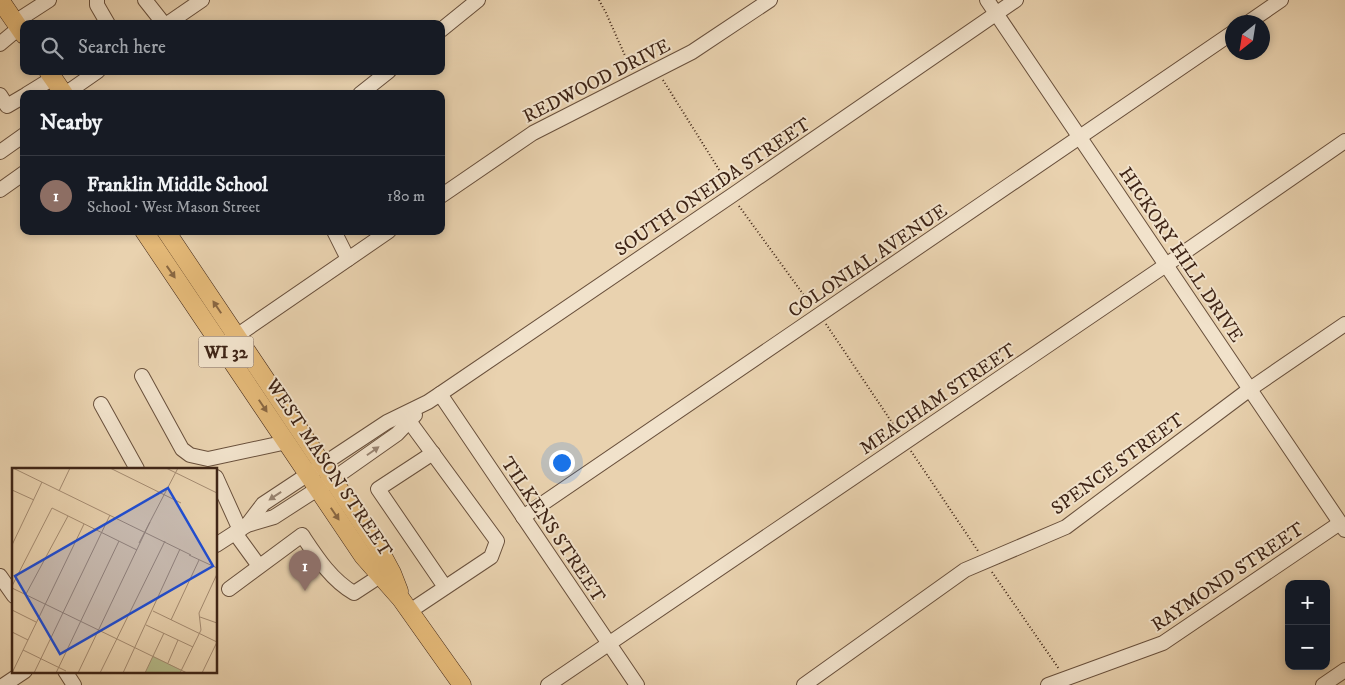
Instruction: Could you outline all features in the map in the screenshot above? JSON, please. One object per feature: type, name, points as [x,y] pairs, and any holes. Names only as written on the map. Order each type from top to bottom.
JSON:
[{"type":"main road","points":[[0,0],[20,28]]},
{"type":"main road","points":[[51,75],[61,90]]},
{"type":"main road","name":"WEST MASON STREET","points":[[151,235],[222,346],[363,556],[405,605],[462,685]]},
{"type":"main road","name":"WEST MASON STREET","points":[[169,235],[378,547],[392,573],[405,605]]},
{"type":"street","points":[[28,20],[48,0]]},
{"type":"street","points":[[97,0],[96,6],[105,20]]},
{"type":"street","points":[[145,0],[162,20]]},
{"type":"street","points":[[172,20],[202,0]]},
{"type":"street","points":[[445,27],[478,0]]},
{"type":"street","name":"REDWOOD DRIVE","points":[[445,193],[532,133],[692,52],[770,0]]},
{"type":"street","name":"HICKORY HILL DRIVE","points":[[987,0],[1343,526]]},
{"type":"street","name":"SOUTH ONEIDA STREET","points":[[241,529],[263,504],[387,422],[440,394],[1016,0]]},
{"type":"street","points":[[1259,15],[1282,0]]},
{"type":"street","points":[[0,44],[20,28]]},
{"type":"street","name":"COLONIAL AVENUE","points":[[523,516],[1225,38]]},
{"type":"street","points":[[32,90],[51,75]]},
{"type":"street","points":[[70,90],[92,75]]},
{"type":"street","points":[[365,90],[384,75]]},
{"type":"street","points":[[0,95],[7,106],[20,98]]},
{"type":"street","points":[[0,152],[20,138]]},
{"type":"street","name":"MEACHAM STREET","points":[[556,683],[609,644],[1345,141]]},
{"type":"street","points":[[0,190],[20,176]]},
{"type":"street","points":[[336,235],[348,259]]},
{"type":"street","points":[[222,346],[383,235]]},
{"type":"street","name":"SPENCE STREET","points":[[804,685],[965,570],[1066,527],[1250,389],[1345,324]]},
{"type":"street","points":[[142,376],[182,449],[190,455],[210,464],[287,442]]},
{"type":"street","name":"TILKENS STREET","points":[[440,394],[637,685]]},
{"type":"street","name":"SOUTH ONEIDA STREET","points":[[218,544],[241,529],[274,518],[333,479],[397,434],[428,402]]},
{"type":"street","points":[[101,404],[136,468]]},
{"type":"street","points":[[405,605],[445,587],[491,557],[497,541],[409,421]]},
{"type":"street","points":[[433,453],[378,489],[445,587]]},
{"type":"street","points":[[218,481],[259,566]]},
{"type":"street","name":"RAYMOND STREET","points":[[1048,685],[1163,643],[1343,526]]},
{"type":"street","points":[[229,589],[302,535],[319,560],[342,586],[354,592],[380,576]]},
{"type":"street","points":[[0,576],[12,593]]},
{"type":"street","points":[[1323,685],[1345,670]]},
{"type":"street","points":[[4,685],[24,672]]},
{"type":"street","points":[[66,672],[74,685]]},
{"type":"path","points":[[598,0],[606,13],[635,81]]},
{"type":"path","points":[[657,70],[734,194],[739,206],[770,251],[820,315],[1066,679]]},
{"type":"place","name":"Franklin Middle School","points":[[305,591]]}]
